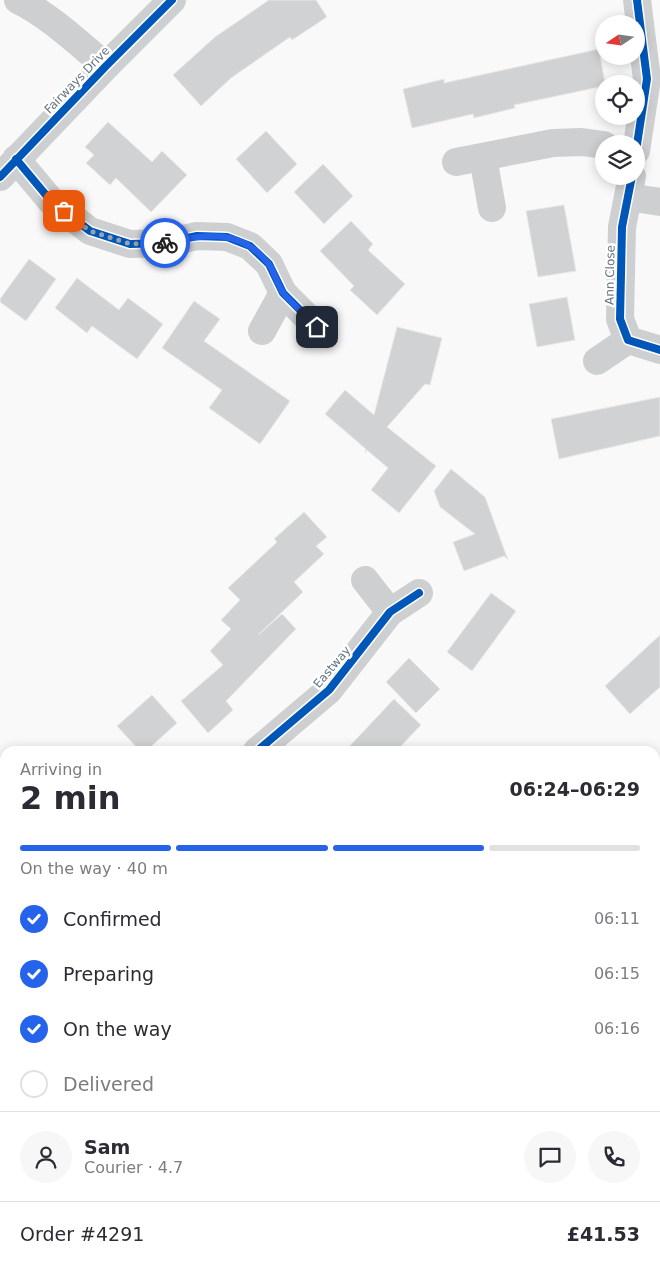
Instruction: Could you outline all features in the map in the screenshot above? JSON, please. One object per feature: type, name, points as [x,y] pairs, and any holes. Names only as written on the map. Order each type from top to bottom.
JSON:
[{"type":"street","points":[[18,0],[62,29],[106,66]]},
{"type":"street","name":"Fairways Drive","points":[[8,168],[172,0]]},
{"type":"street","points":[[637,0],[647,79],[638,135]]},
{"type":"street","points":[[456,162],[553,143],[582,142],[595,144]]},
{"type":"street","points":[[483,157],[492,208]]},
{"type":"street","points":[[8,168],[90,231],[130,244],[165,243],[197,236],[227,237],[250,246],[269,264],[283,293],[317,327]]},
{"type":"street","points":[[630,186],[660,202]]},
{"type":"street","name":"Ann Close","points":[[628,340],[620,319],[622,227],[630,186]]},
{"type":"street","points":[[262,331],[283,293]]},
{"type":"street","points":[[597,361],[628,340],[660,350]]},
{"type":"street","points":[[365,580],[390,612]]},
{"type":"street","name":"Eastway","points":[[263,746],[329,690],[390,612],[419,593]]},
{"type":"building","points":[[269,0],[316,0],[327,17],[292,40],[290,37],[231,78],[201,106],[173,75],[215,37]]},
{"type":"building","points":[[595,50],[595,65],[602,65],[603,75],[595,75],[595,88],[514,105],[515,108],[474,118],[473,114],[412,128],[403,89],[444,79],[444,83]]},
{"type":"building","points":[[108,122],[152,162],[162,151],[187,175],[151,212],[116,178],[110,185],[86,163],[94,155],[85,147]]},
{"type":"building","points":[[266,131],[297,164],[267,193],[236,159]]},
{"type":"building","points":[[323,164],[353,196],[324,224],[294,192]]},
{"type":"building","points":[[564,205],[576,271],[538,277],[526,211]]},
{"type":"building","points":[[351,221],[373,244],[368,250],[405,284],[377,315],[350,290],[354,286],[320,251]]},
{"type":"building","points":[[29,259],[56,279],[26,321],[0,302],[0,299]]},
{"type":"building","points":[[77,278],[119,310],[128,298],[163,324],[137,359],[92,326],[87,333],[55,308]]},
{"type":"building","points":[[567,297],[575,340],[537,347],[529,304]]},
{"type":"building","points":[[194,301],[220,319],[204,341],[290,401],[260,444],[209,408],[222,390],[162,348]]},
{"type":"building","points":[[397,327],[442,338],[430,385],[425,384],[387,427],[436,466],[399,513],[371,490],[388,468],[367,450],[365,453],[366,449],[325,414],[345,390],[374,415]]},
{"type":"building","points":[[660,397],[660,436],[559,459],[551,419]]},
{"type":"building","points":[[451,469],[485,497],[508,560],[504,556],[464,571],[453,542],[475,534],[440,507],[434,491]]},
{"type":"building","points":[[304,512],[327,537],[316,546],[324,554],[294,582],[303,592],[258,635],[282,614],[296,629],[226,701],[233,710],[208,733],[181,701],[223,665],[210,651],[231,629],[221,620],[240,600],[228,588],[277,542],[274,539]]},
{"type":"building","points":[[491,593],[516,611],[472,671],[447,652]]},
{"type":"building","points":[[660,635],[660,687],[630,714],[605,686]]},
{"type":"building","points":[[409,658],[440,689],[416,713],[386,682]]},
{"type":"building","points":[[152,695],[177,723],[152,746],[135,746],[117,726]]},
{"type":"building","points":[[394,699],[421,725],[401,746],[350,746]]},
{"type":"cycle path","points":[[0,177],[172,0]]},
{"type":"cycle path","points":[[637,0],[647,79],[638,135]]},
{"type":"cycle path","points":[[16,159],[51,201],[90,231],[130,244],[165,243],[197,236],[227,237],[250,246],[269,264],[283,293],[317,327]]},
{"type":"cycle path","points":[[630,185],[622,227],[620,319],[628,340],[660,350]]},
{"type":"cycle path","points":[[263,746],[329,690],[390,612],[419,593]]},
{"type":"way so far","points":[[64,211],[90,231],[130,244],[165,243]]},
{"type":"route","points":[[165,243],[197,236],[227,237],[250,246],[269,264],[283,293],[317,327]]}]
